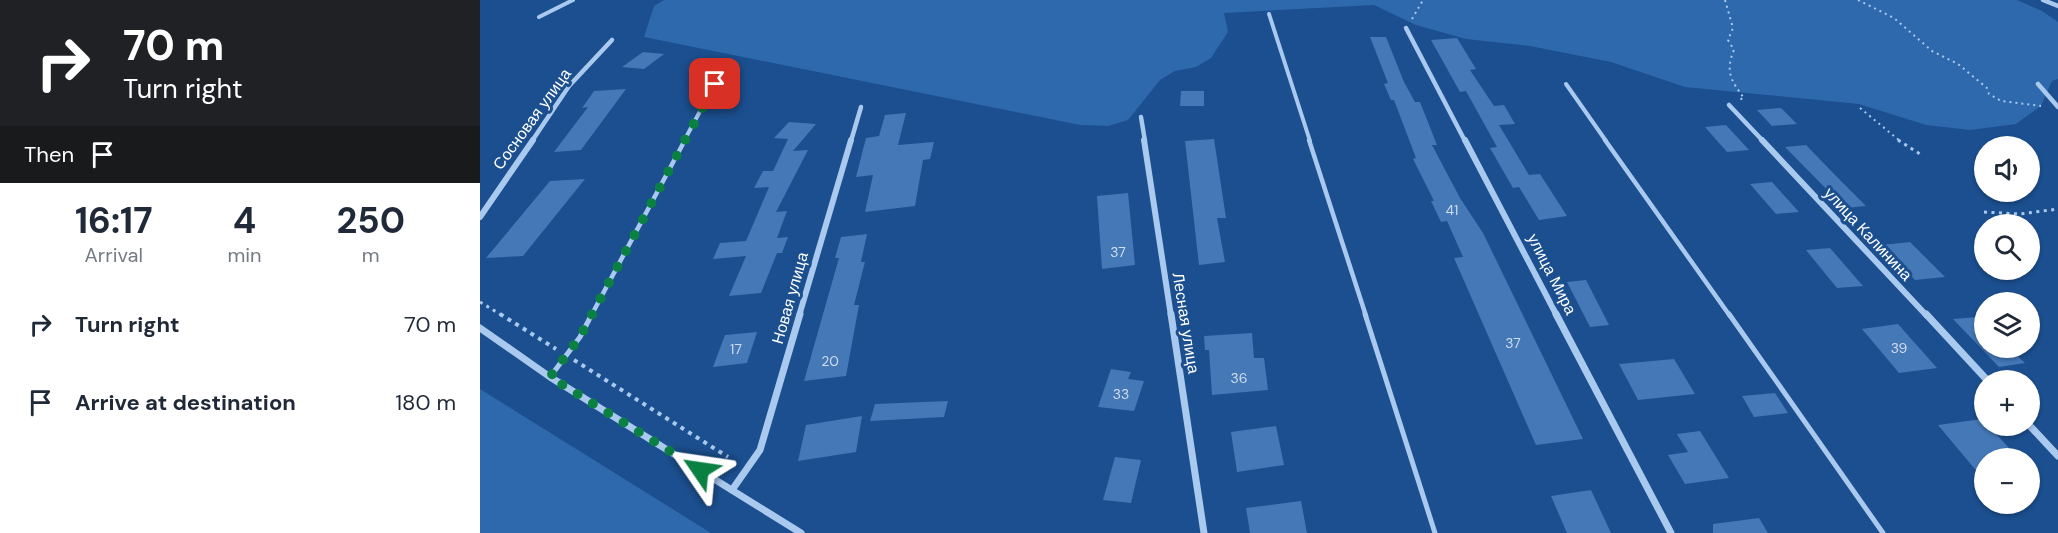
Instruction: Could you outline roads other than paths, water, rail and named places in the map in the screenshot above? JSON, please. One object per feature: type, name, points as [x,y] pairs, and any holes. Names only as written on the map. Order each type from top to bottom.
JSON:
[{"type":"street","points":[[2043,0],[2058,6]]},
{"type":"street","name":"улица Мира","points":[[1406,28],[1671,533]]},
{"type":"street","name":"Сосновая улица","points":[[480,217],[569,86],[612,40]]},
{"type":"street","points":[[2038,84],[2058,107]]},
{"type":"street","name":"улица Калинина","points":[[1729,105],[1978,370]]},
{"type":"street","name":"Новая улица","points":[[732,490],[760,450],[861,107]]},
{"type":"street","name":"Лесная улица","points":[[1141,117],[1204,533]]},
{"type":"street","points":[[480,328],[550,377],[801,533]]},
{"type":"street","points":[[2039,436],[2058,456]]},
{"type":"lane","points":[[538,17],[573,0]]},
{"type":"lane","points":[[1269,14],[1435,533]]},
{"type":"lane","points":[[550,377],[580,337],[726,63]]},
{"type":"lane","points":[[1566,84],[1883,533]]}]
